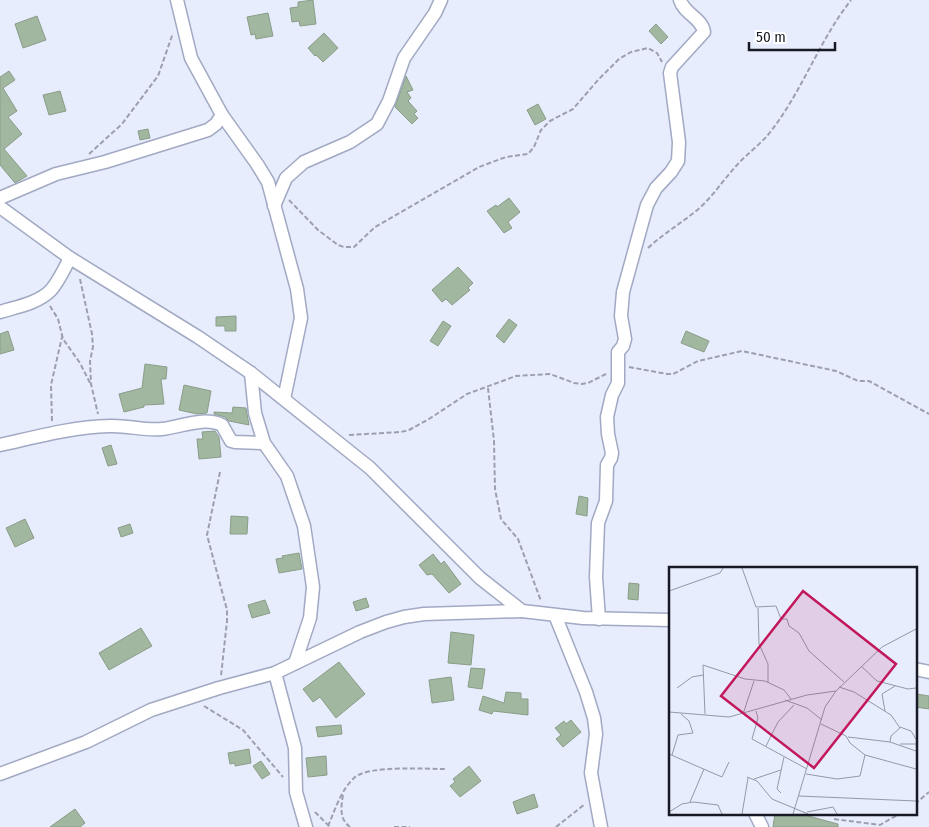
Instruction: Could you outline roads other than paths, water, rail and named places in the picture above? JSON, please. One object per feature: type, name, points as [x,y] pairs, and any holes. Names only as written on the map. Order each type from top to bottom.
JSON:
[{"type":"street","points":[[177,0],[189,52],[222,115],[268,182],[297,289],[301,318],[284,399]]},
{"type":"street","points":[[274,206],[286,178],[304,162],[350,142],[377,124],[389,101],[404,58],[435,13],[441,0]]},
{"type":"street","points":[[599,619],[596,576],[598,523],[606,502],[607,465],[612,453],[607,429],[607,417],[612,395],[618,383],[618,352],[623,346],[625,334],[621,316],[623,292],[651,194],[671,172],[678,161],[678,134],[670,77],[672,67],[704,32],[703,25],[689,14],[680,3],[680,0]]},
{"type":"street","points":[[0,198],[56,174],[104,162],[208,130],[216,124],[222,115]]},
{"type":"street","points":[[0,207],[73,261],[198,337],[251,373],[370,468],[480,578],[522,611]]},
{"type":"street","points":[[0,312],[37,300],[51,290],[73,261]]},
{"type":"street","points":[[251,373],[255,413],[264,442],[281,466],[291,487],[304,526],[313,587],[310,618],[295,663]]},
{"type":"street","points":[[0,445],[101,426],[159,430],[182,424],[213,423],[222,426],[231,440],[235,442],[264,442]]},
{"type":"street","points":[[0,774],[86,742],[151,710],[220,688],[276,673],[360,632],[404,617],[424,614],[522,611],[599,619],[669,620]]},
{"type":"street","points":[[550,614],[586,692],[594,718],[596,734],[591,773],[601,827]]},
{"type":"street","points":[[916,669],[929,672]]},
{"type":"street","points":[[276,673],[295,748],[296,792],[306,827]]},
{"type":"street","points":[[756,814],[762,827]]}]
